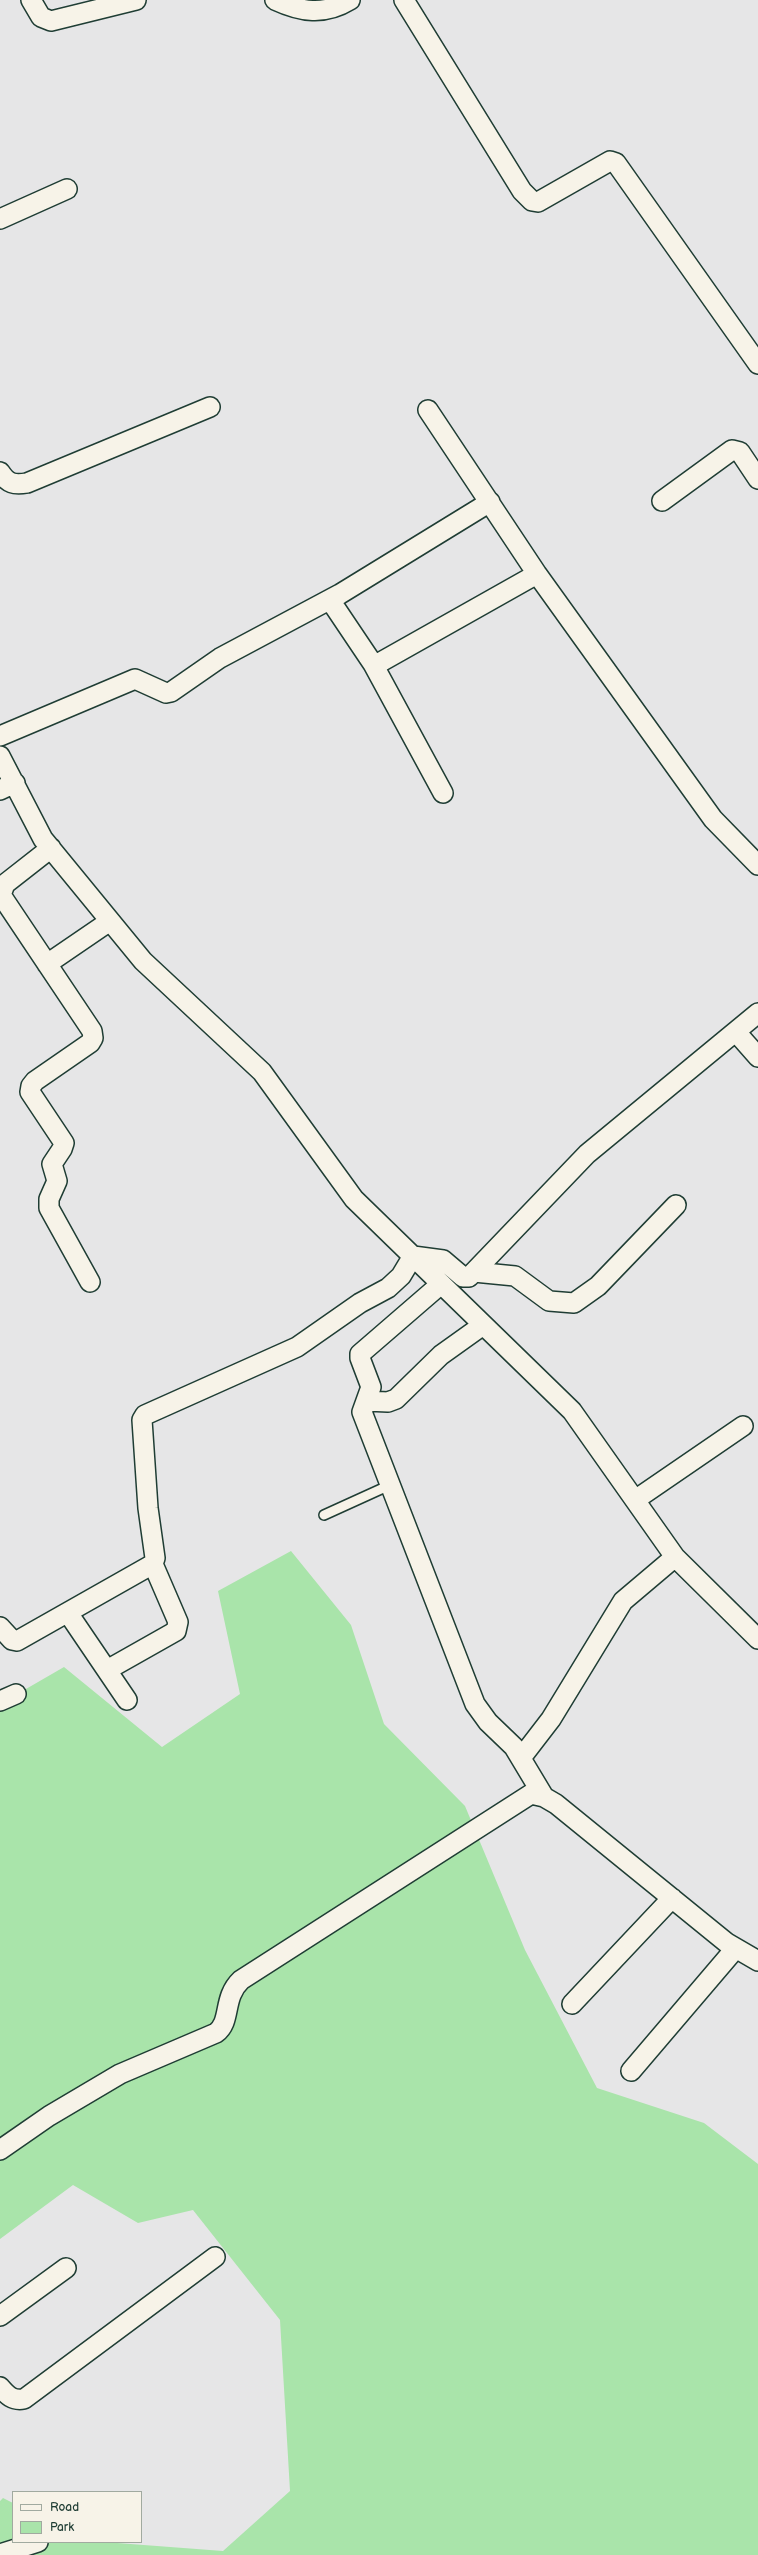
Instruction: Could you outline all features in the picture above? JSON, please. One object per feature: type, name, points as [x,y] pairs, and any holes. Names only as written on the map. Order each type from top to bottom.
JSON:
[{"type":"street","points":[[31,0],[41,17],[51,21],[136,0]]},
{"type":"street","points":[[275,0],[295,9],[337,6]]},
{"type":"street","points":[[404,0],[522,191],[532,201],[538,202],[610,161],[616,163],[758,364]]},
{"type":"street","points":[[0,219],[67,189]]},
{"type":"street","points":[[0,472],[6,480],[14,485],[28,483],[210,407]]},
{"type":"street","points":[[428,410],[537,574],[713,819],[758,865]]},
{"type":"street","points":[[662,501],[732,450],[740,452],[758,479]]},
{"type":"street","points":[[0,736],[135,679],[166,693],[171,692],[220,658],[330,600],[490,502]]},
{"type":"street","points":[[373,664],[379,663],[537,574]]},
{"type":"street","points":[[330,600],[373,664],[442,794]]},
{"type":"street","points":[[0,756],[7,787],[42,839],[143,961],[262,1072],[354,1199],[572,1411],[675,1557],[758,1639]]},
{"type":"street","points":[[50,848],[5,884],[1,895],[92,1031],[93,1038],[90,1044],[35,1081],[31,1086],[30,1092],[64,1144],[52,1164],[57,1181],[49,1199],[49,1208],[90,1282]]},
{"type":"street","points":[[47,964],[110,921]]},
{"type":"street","points":[[413,1256],[443,1260],[463,1277],[469,1277],[586,1154],[758,1013]]},
{"type":"street","points":[[736,1032],[758,1057]]},
{"type":"street","points":[[474,1272],[515,1276],[549,1301],[574,1303],[598,1286],[676,1205]]},
{"type":"street","points":[[0,1627],[12,1640],[17,1641],[153,1564],[155,1558],[148,1508],[142,1420],[145,1415],[297,1347],[360,1303],[388,1288],[401,1276],[413,1256]]},
{"type":"street","points":[[441,1284],[360,1354],[360,1358],[371,1383],[362,1412],[363,1417],[475,1704],[521,1758],[544,1797]]},
{"type":"street","points":[[366,1401],[388,1402],[396,1399],[441,1355],[483,1325]]},
{"type":"street","points":[[635,1500],[743,1426]]},
{"type":"street","points":[[521,1758],[551,1719],[623,1601],[675,1557]]},
{"type":"street","points":[[107,1670],[176,1631],[178,1627],[178,1622],[153,1564]]},
{"type":"street","points":[[68,1613],[127,1700]]},
{"type":"street","points":[[0,2150],[49,2116],[120,2074],[216,2033],[223,2025],[229,1994],[241,1980],[531,1794],[544,1797],[556,1804],[735,1949],[758,1961]]},
{"type":"street","points":[[572,2004],[672,1898]]},
{"type":"street","points":[[631,2071],[735,1949]]},
{"type":"street","points":[[0,2387],[10,2397],[17,2401],[24,2400],[215,2257]]},
{"type":"street","points":[[0,2316],[66,2268]]},
{"type":"street","points":[[0,2554],[35,2543]]},
{"type":"lane","points":[[324,1515],[390,1485]]},
{"type":"green space","points":[[291,1551],[351,1625],[384,1724],[465,1806],[525,1950],[597,2088],[704,2123],[758,2164],[758,2555],[0,2555],[0,2501],[3,2498],[12,2502],[12,2543],[117,2543],[223,2551],[290,2491],[280,2320],[193,2210],[138,2223],[73,2185],[0,2239],[0,1704],[64,1667],[162,1747],[240,1694],[218,1591]]}]
